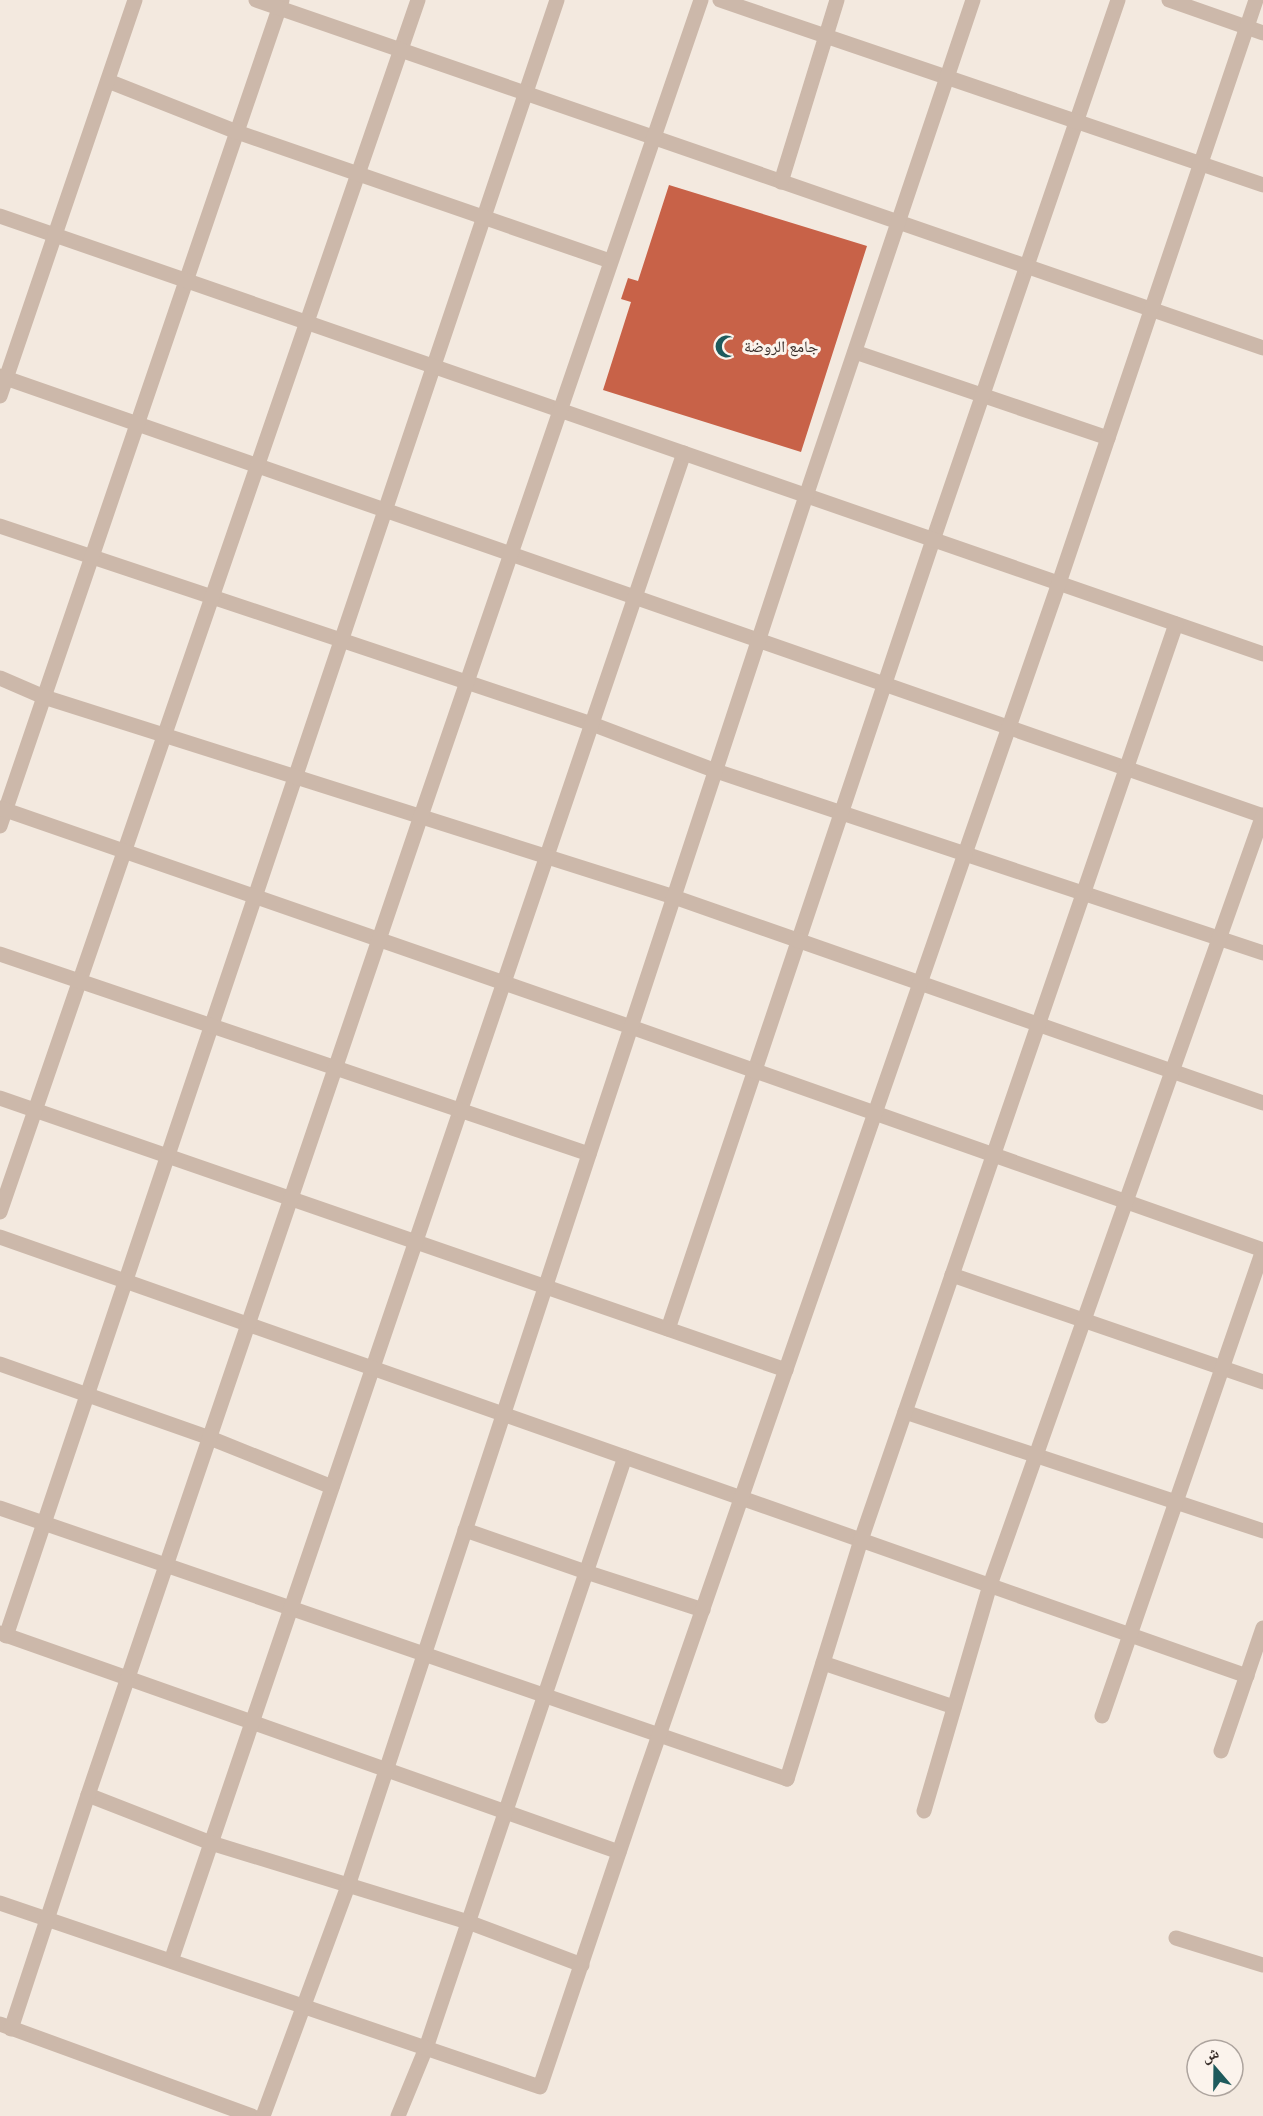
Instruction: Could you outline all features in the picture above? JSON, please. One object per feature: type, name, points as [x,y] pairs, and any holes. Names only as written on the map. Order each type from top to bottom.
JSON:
[{"type":"street","points":[[0,396],[3,377],[56,235],[135,0]]},
{"type":"street","points":[[256,0],[281,4],[400,50],[1263,348]]},
{"type":"street","points":[[0,1212],[418,0]]},
{"type":"street","points":[[557,0],[44,1523],[3,1634],[619,1852]]},
{"type":"street","points":[[252,2116],[6,2026],[48,1920],[88,1795],[466,682],[701,0]]},
{"type":"street","points":[[720,0],[1263,185]]},
{"type":"street","points":[[781,182],[837,0]]},
{"type":"street","points":[[263,2116],[348,1886],[806,495],[973,0]]},
{"type":"street","points":[[668,1329],[933,540],[1118,0]]},
{"type":"street","points":[[1168,0],[1263,33]]},
{"type":"street","points":[[0,1903],[540,2087],[619,1852],[1059,583],[1256,0]]},
{"type":"street","points":[[0,826],[3,809],[44,697],[281,4]]},
{"type":"street","points":[[108,81],[237,132],[610,261]]},
{"type":"street","points":[[0,216],[1263,654]]},
{"type":"street","points":[[855,352],[1108,438]]},
{"type":"street","points":[[3,377],[1263,815],[990,1585],[924,1811]]},
{"type":"street","points":[[171,1961],[684,453]]},
{"type":"street","points":[[0,526],[592,724],[716,771],[1263,953]]},
{"type":"street","points":[[0,1508],[787,1779],[861,1540],[1176,624]]},
{"type":"street","points":[[0,678],[44,697],[674,897],[1263,1103]]},
{"type":"street","points":[[3,809],[1263,1250],[1102,1716]]},
{"type":"street","points":[[0,954],[589,1154]]},
{"type":"street","points":[[0,1098],[786,1370]]},
{"type":"street","points":[[0,1237],[1247,1676]]},
{"type":"street","points":[[952,1275],[1263,1382]]},
{"type":"street","points":[[0,1364],[210,1438],[332,1487]]},
{"type":"street","points":[[905,1412],[1263,1531]]},
{"type":"street","points":[[398,2116],[426,2048],[625,1456]]},
{"type":"street","points":[[465,1530],[703,1610]]},
{"type":"street","points":[[1221,1751],[1263,1628]]},
{"type":"street","points":[[823,1663],[954,1707]]},
{"type":"street","points":[[88,1795],[211,1843],[468,1922],[582,1965]]},
{"type":"street","points":[[1176,1938],[1263,1965]]},
{"type":"building","name":"جامع الروضة","points":[[669,185],[867,246],[801,452],[603,390],[631,302],[621,299],[628,278],[638,281]]},
{"type":"place","name":"جامع الروضة","points":[[726,346]]}]
